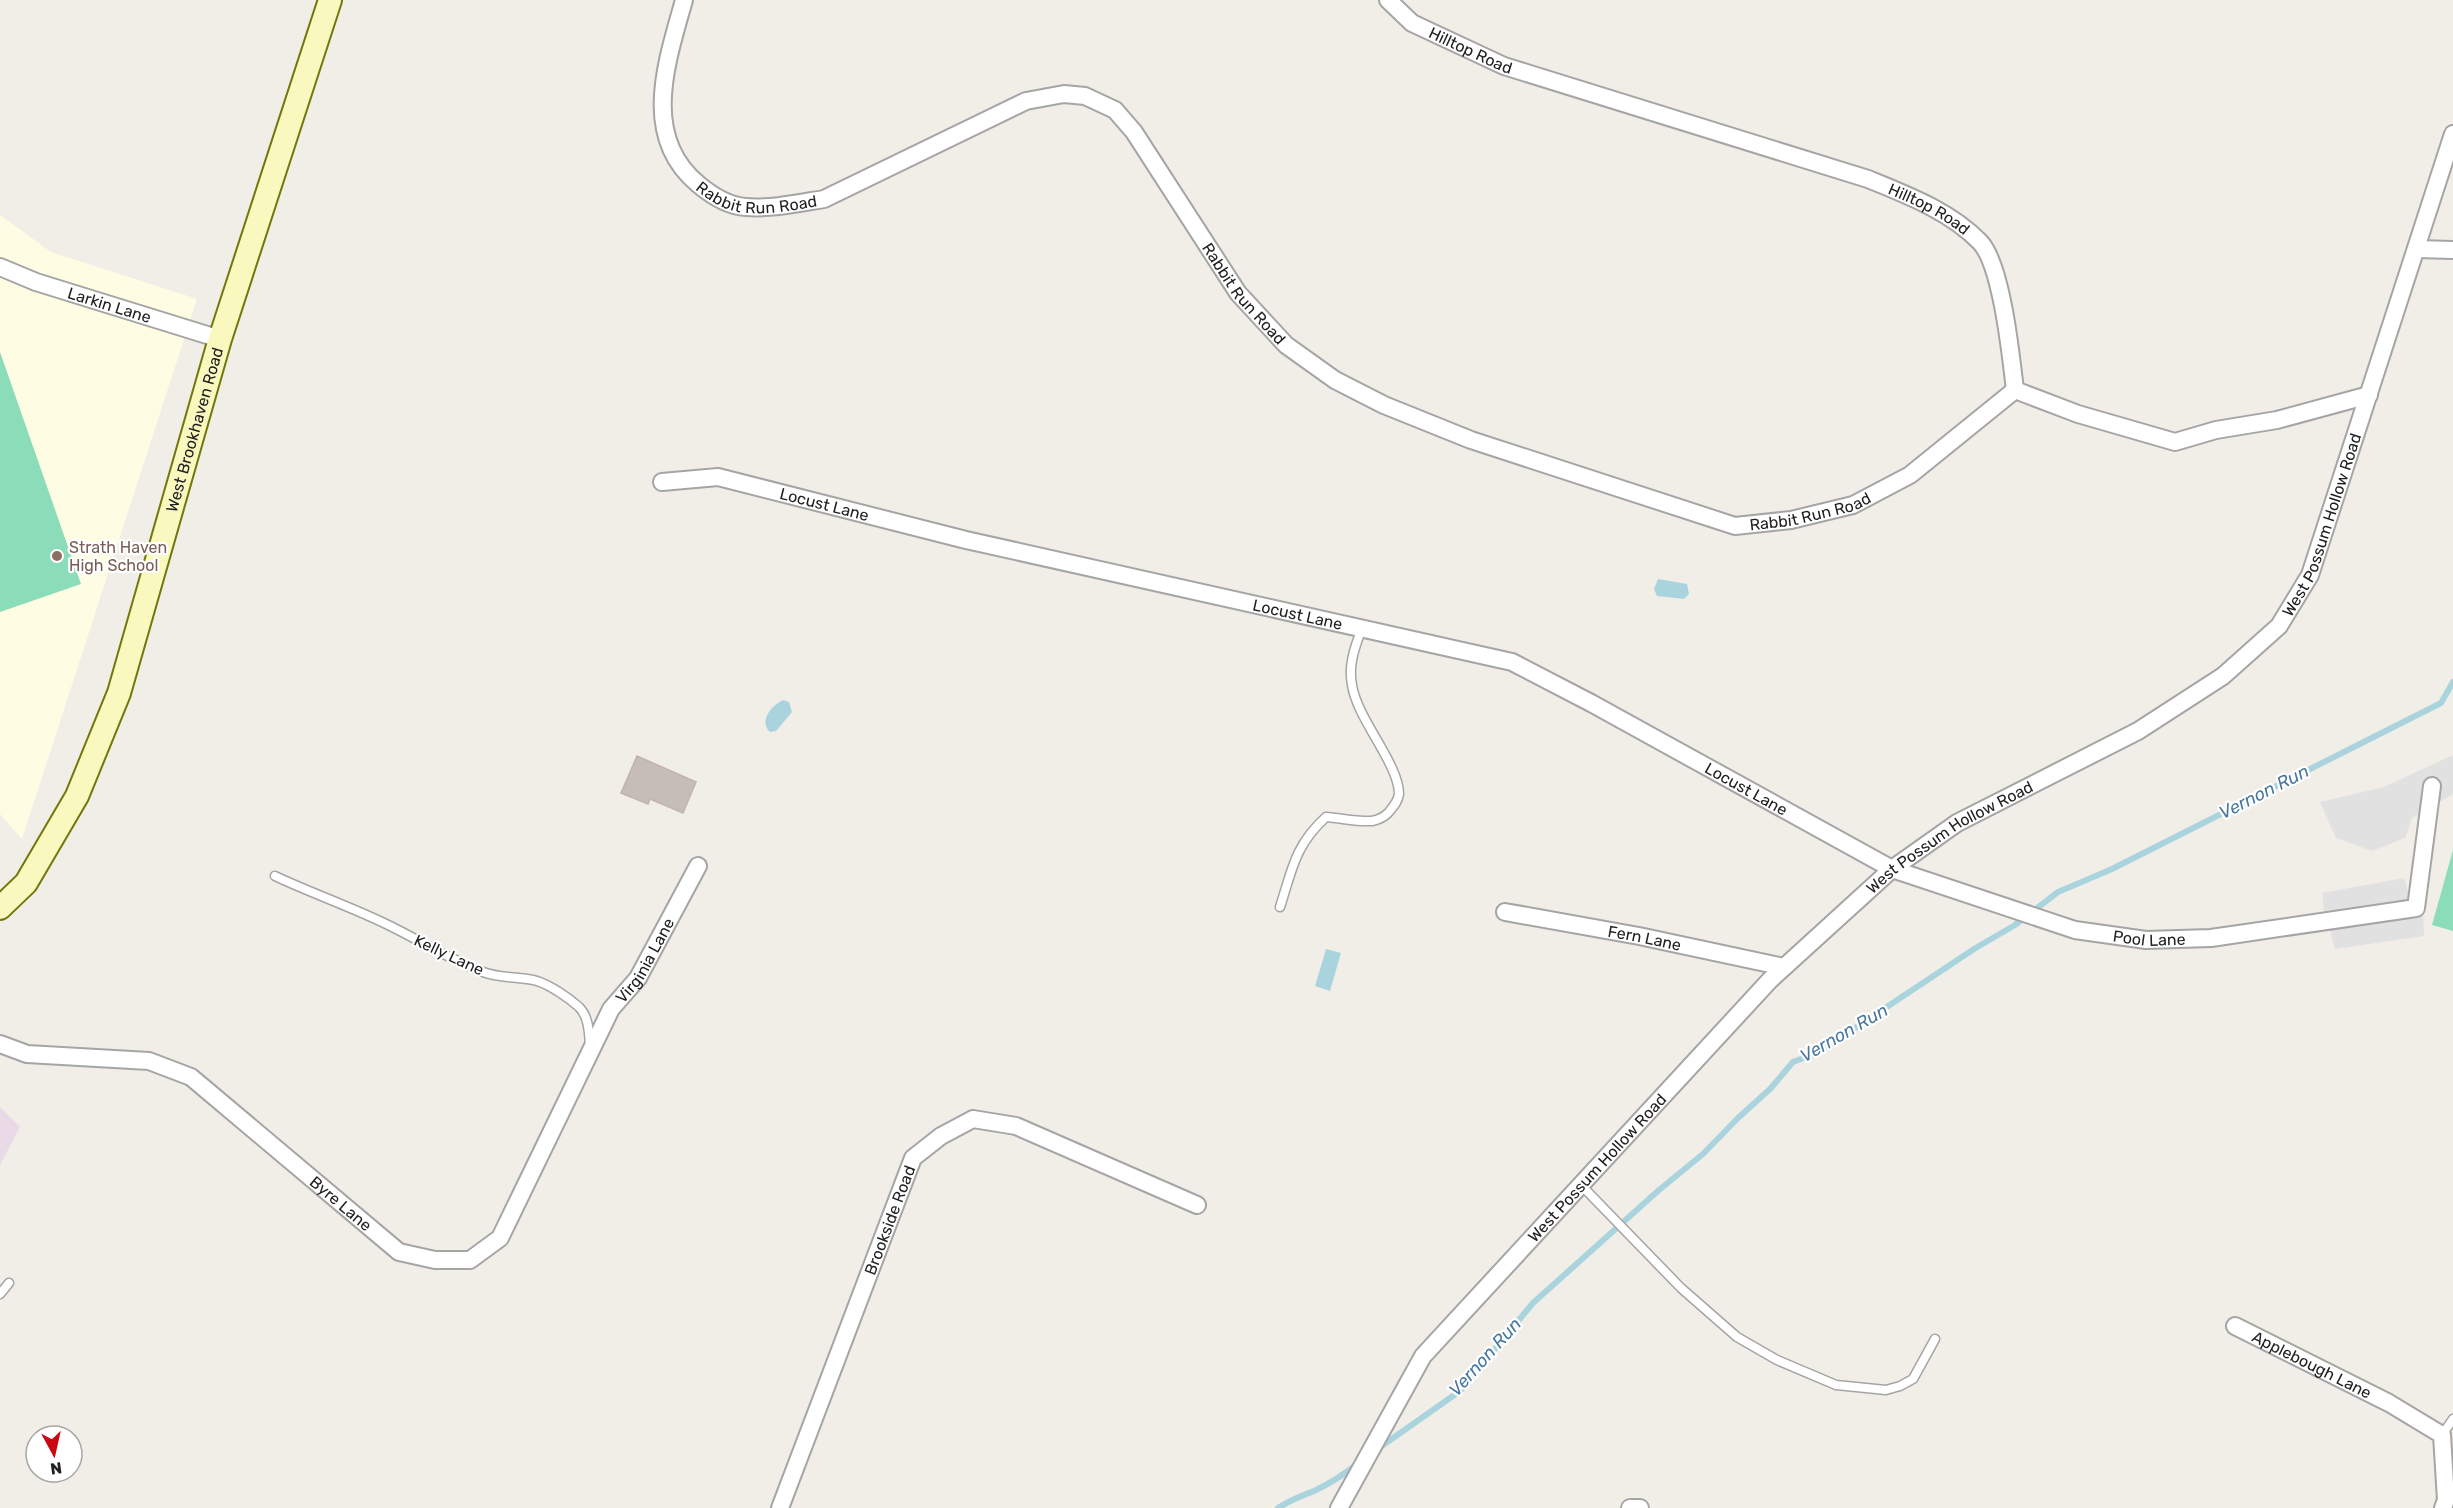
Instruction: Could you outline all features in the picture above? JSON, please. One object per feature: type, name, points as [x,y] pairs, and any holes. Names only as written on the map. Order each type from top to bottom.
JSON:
[{"type":"street","name":"West Brookhaven Road","points":[[1,903],[26,882],[77,796],[119,693],[220,339],[330,0]]},
{"type":"street","name":"Rabbit Run Road","points":[[684,0],[668,57],[663,93],[663,122],[671,155],[693,180],[714,198],[745,207],[824,199],[1026,100],[1064,94],[1085,96],[1115,110],[1134,132],[1238,292],[1286,345],[1335,380],[1384,405],[1471,440],[1735,526],[1791,520],[1853,505],[1910,475],[2015,390]]},
{"type":"street","name":"Hilltop Road","points":[[1388,0],[1412,23],[1504,66],[1868,179],[1908,195],[1944,214],[1982,243],[1994,270],[2015,390]]},
{"type":"street","name":"West Possum Hollow Road","points":[[1339,1508],[1424,1356],[1784,967],[1892,869],[1957,823],[2138,731],[2223,675],[2279,626],[2310,575],[2453,134]]},
{"type":"street","points":[[2417,249],[2453,250]]},
{"type":"street","name":"Larkin Lane","points":[[0,267],[36,282],[220,339]]},
{"type":"street","points":[[2015,390],[2078,414],[2175,442],[2216,430],[2277,420],[2369,395]]},
{"type":"street","name":"Locust Lane","points":[[662,482],[718,477],[966,540],[1512,662],[1892,869]]},
{"type":"street","name":"Pool Lane","points":[[1892,869],[2075,930],[2145,940],[2211,938],[2416,908],[2433,786]]},
{"type":"street","name":"Virginia Lane","points":[[591,1052],[610,1009],[638,978],[698,866]]},
{"type":"street","name":"Fern Lane","points":[[1505,912],[1639,936],[1784,967]]},
{"type":"street","name":"Byre Lane","points":[[0,1044],[27,1054],[149,1061],[191,1077],[399,1252],[435,1260],[470,1260],[500,1238],[591,1052]]},
{"type":"street","name":"Brookside Road","points":[[780,1508],[913,1158],[941,1136],[973,1119],[1016,1126],[1197,1205]]},
{"type":"street","name":"Applebough Lane","points":[[2235,1326],[2389,1403],[2442,1435]]},
{"type":"street","points":[[2442,1435],[2446,1500],[2443,1508]]},
{"type":"street","points":[[1630,1508],[1640,1508]]},
{"type":"lane","points":[[1280,908],[1299,849],[1311,831],[1326,817],[1372,821],[1384,817],[1395,806],[1399,796],[1398,783],[1370,731],[1352,687],[1350,666],[1363,627]]},
{"type":"lane","name":"Kelly Lane","points":[[275,876],[384,923],[441,954],[485,973],[508,979],[537,981],[582,1009],[588,1024],[591,1052]]},
{"type":"lane","points":[[1581,1185],[1681,1288],[1737,1337],[1776,1360],[1836,1385],[1886,1390],[1913,1379],[1935,1339]]},
{"type":"lane","points":[[0,1294],[9,1283]]},
{"type":"lane","points":[[2442,1435],[2453,1419]]},
{"type":"shaded area","name":"Strath Haven High School","points":[[0,215],[51,252],[197,299],[22,839],[0,814]]},
{"type":"shaded area","points":[[2453,755],[2453,794],[2412,818],[2405,838],[2372,851],[2336,838],[2320,802],[2384,787]]},
{"type":"shaded area","points":[[2404,878],[2411,901],[2325,917],[2322,893]]},
{"type":"shaded area","points":[[2423,912],[2424,936],[2335,949],[2329,926]]},
{"type":"shaded area","points":[[0,1107],[20,1127],[0,1165]]},
{"type":"green space","points":[[0,352],[81,584],[0,612]]},
{"type":"green space","points":[[2453,850],[2453,931],[2432,925]]},
{"type":"water","points":[[1658,579],[1687,584],[1689,594],[1684,599],[1657,596],[1654,589]]},
{"type":"water","points":[[783,700],[789,702],[792,712],[776,731],[770,732],[765,723],[766,718],[771,709]]},
{"type":"water","points":[[1326,949],[1341,953],[1330,991],[1315,986]]},
{"type":"building","points":[[637,756],[696,782],[683,813],[650,799],[648,804],[621,793]]},
{"type":"waterway","name":"Vernon Run","points":[[1376,1450],[1460,1391],[1533,1303],[1659,1190],[1703,1154],[1770,1089],[1793,1062],[1819,1052],[1974,949],[2015,925],[2058,892],[2112,869],[2441,703],[2453,682]]},
{"type":"waterway","name":"Vernon Run","points":[[1278,1508],[1325,1485],[1356,1465]]},
{"type":"place","name":"Strath Haven High School","points":[[57,556]]}]
